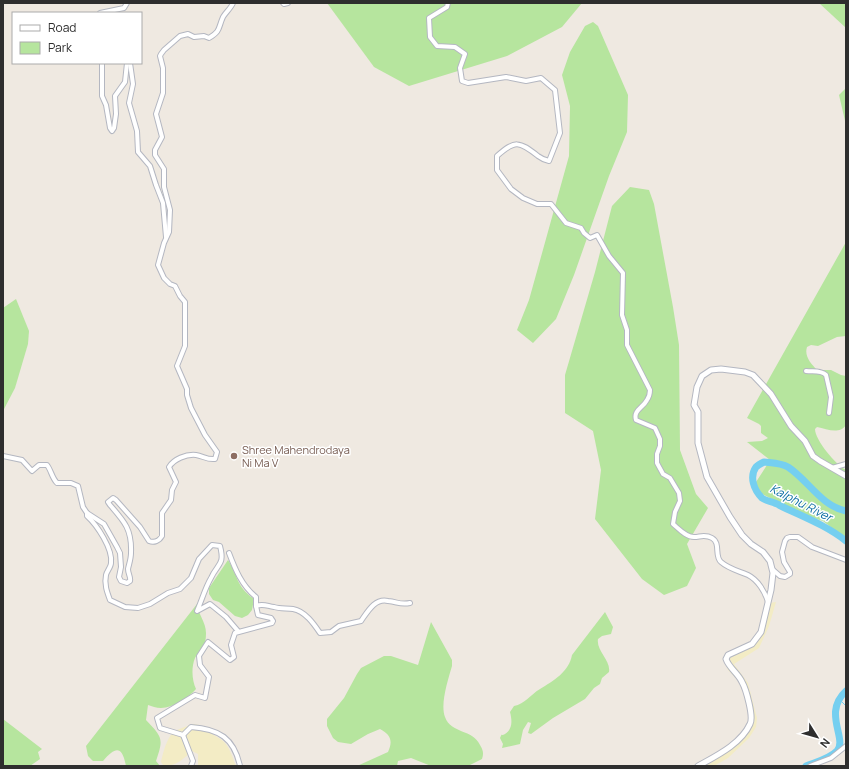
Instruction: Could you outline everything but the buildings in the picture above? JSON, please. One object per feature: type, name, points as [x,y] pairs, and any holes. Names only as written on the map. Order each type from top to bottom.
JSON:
[{"type":"street","points":[[105,12],[124,8],[127,3]]},
{"type":"street","points":[[3,456],[22,460],[32,471],[39,465],[46,465],[50,468],[54,480],[57,483],[72,483],[78,486],[82,507],[87,513],[104,524],[118,547],[120,560],[119,577],[121,581],[127,583],[130,582],[131,578],[128,570],[131,554],[129,534],[126,524],[108,502],[113,498],[116,500],[140,527],[149,541],[157,541],[162,536],[162,513],[171,500],[172,490],[176,482],[170,467],[172,463],[181,457],[189,455],[196,455],[210,460],[215,459],[217,452],[205,435],[191,408],[187,395],[187,388],[177,366],[185,346],[185,302],[175,286],[170,284],[164,278],[158,265],[169,232],[170,210],[164,187],[164,169],[155,155],[155,150],[162,137],[156,114],[163,93],[163,68],[160,56],[164,50],[180,36],[188,34],[194,37],[204,36],[208,38],[215,34],[220,29],[224,15],[233,3]]},
{"type":"street","points":[[283,3],[288,3]]},
{"type":"street","points":[[448,3],[447,7],[429,18],[430,37],[437,46],[455,47],[465,54],[460,68],[462,81],[468,83],[506,77],[526,81],[541,78],[555,90],[560,133],[549,160],[544,160],[524,145],[517,144],[507,147],[497,156],[498,170],[511,189],[523,198],[537,204],[552,204],[566,223],[581,228],[590,238],[597,235],[608,256],[623,273],[622,315],[626,330],[627,345],[650,390],[648,399],[638,410],[635,417],[636,420],[655,428],[660,438],[657,463],[663,474],[670,478],[680,496],[680,501],[673,516],[673,524],[680,531],[692,537],[704,535],[715,540],[718,548],[719,560],[733,569],[753,578],[763,591],[768,602]]},
{"type":"street","points":[[102,64],[102,96],[106,105],[110,128],[112,131],[114,128],[116,114],[116,96],[124,82],[127,64]]},
{"type":"street","points":[[130,64],[134,84],[129,103],[137,131],[138,152],[150,166],[164,203],[166,239]]},
{"type":"street","points":[[698,766],[725,751],[740,737],[750,724],[750,709],[743,684],[726,659],[728,655],[752,644],[758,637],[763,627],[772,580],[770,561],[742,535],[707,477],[698,443],[698,412],[694,405],[696,387],[702,376],[711,370],[721,369],[745,372],[753,376],[762,383],[771,394],[791,426],[805,441],[813,456],[846,476]]},
{"type":"street","points":[[806,372],[821,372],[826,375],[831,397],[829,413]]},
{"type":"street","points":[[831,468],[846,464]]},
{"type":"street","points":[[87,513],[87,516],[100,531],[109,549],[111,564],[106,574],[106,587],[110,600],[125,607],[138,608],[150,604],[168,593],[180,590],[191,578],[199,559],[212,545],[220,546],[223,556],[220,566],[211,576],[198,611],[210,604],[226,617],[238,631]]},
{"type":"street","points":[[772,569],[780,576],[785,577],[790,574],[784,562],[782,552],[785,542],[790,537],[798,537],[812,547],[846,560]]},
{"type":"street","points":[[183,735],[160,728],[157,718],[195,695],[205,698],[209,677],[200,665],[199,656],[208,642],[230,660],[234,657],[231,645],[235,633],[272,623],[273,621],[271,618],[258,615],[256,597],[240,579],[229,552]]},
{"type":"street","points":[[256,606],[262,604],[274,608],[295,609],[304,614],[314,623],[320,633],[331,632],[339,626],[361,621],[370,608],[381,600],[402,605],[410,603]]},
{"type":"street","points":[[183,735],[191,727],[204,728],[218,734],[230,741],[238,757],[240,766]]},
{"type":"street","points":[[183,735],[193,761],[191,766]]},
{"type":"street","points":[[810,766],[831,758],[846,746]]},
{"type":"green space","points":[[327,3],[582,3],[562,27],[507,56],[409,86],[374,67]]},
{"type":"green space","points":[[819,3],[846,3],[846,28]]},
{"type":"green space","points":[[593,22],[598,26],[628,95],[627,132],[609,176],[574,275],[556,319],[533,343],[517,330],[529,300],[569,156],[570,106],[562,75],[570,52],[585,26]]},
{"type":"green space","points":[[846,88],[846,125],[839,95]]},
{"type":"green space","points":[[630,187],[649,190],[654,204],[679,345],[680,450],[696,494],[708,508],[687,544],[696,568],[687,586],[664,595],[642,579],[595,519],[601,470],[593,431],[565,413],[565,375],[595,272],[612,206]]},
{"type":"green space","points":[[846,242],[846,336],[837,337],[818,346],[811,345],[807,347],[806,354],[812,365],[817,370],[831,370],[846,376],[846,425],[840,430],[836,431],[817,427],[815,429],[818,439],[827,452],[846,470],[846,539],[823,521],[804,515],[762,494],[757,489],[756,482],[767,465],[774,463],[747,442],[762,441],[768,438],[761,433],[761,426],[759,424],[747,418]]},
{"type":"green space","points":[[16,299],[29,331],[28,344],[15,388],[3,411],[3,308]]},
{"type":"green space","points":[[228,560],[240,585],[254,599],[252,610],[248,615],[242,618],[235,616],[219,602],[213,600],[209,594],[209,588]]},
{"type":"green space","points":[[197,604],[205,625],[206,633],[203,647],[195,657],[193,666],[193,678],[196,689],[185,699],[166,708],[148,705],[146,720],[158,734],[161,742],[156,761],[160,766],[126,766],[123,755],[118,750],[103,761],[93,761],[88,756],[86,746]]},
{"type":"green space","points":[[605,612],[613,627],[611,634],[602,636],[598,639],[599,648],[608,663],[609,668],[609,672],[602,678],[600,684],[594,688],[585,699],[553,718],[531,734],[528,733],[531,723],[528,722],[523,730],[520,744],[502,748],[503,744],[500,738],[508,732],[511,727],[510,712],[514,706],[524,701],[564,671],[568,666],[572,655]]},
{"type":"green space","points":[[431,622],[452,660],[443,706],[445,717],[452,726],[477,740],[482,750],[482,759],[470,765],[463,766],[431,766],[411,758],[398,761],[397,766],[357,766],[388,752],[391,741],[389,736],[380,729],[351,744],[338,742],[333,738],[327,726],[327,719],[344,698],[361,668],[384,656],[391,656],[418,665]]},
{"type":"green space","points":[[3,719],[42,749],[38,752],[40,759],[30,766],[3,766]]},
{"type":"sand","points":[[776,602],[769,626],[759,648],[734,664],[748,683],[757,718],[756,727],[749,738],[728,758],[714,766],[706,766],[729,751],[751,727],[752,724],[743,686],[728,670],[725,662],[730,657],[751,647],[758,636],[769,603]]},
{"type":"sand","points":[[193,724],[202,726],[223,741],[229,749],[236,766],[198,766],[198,754],[192,751],[175,764],[167,766],[163,765],[161,762],[162,758],[172,733]]},
{"type":"waterway","name":"Kalphu River","points":[[846,511],[829,504],[788,467],[776,463],[764,462],[757,466],[754,471],[753,483],[762,498],[822,525],[846,541]]},
{"type":"waterway","name":"Kalphu River","points":[[806,766],[834,754],[840,746],[836,708],[839,699],[846,691]]},
{"type":"waterway","points":[[839,699],[846,706]]},
{"type":"place","name":"Shree Mahendrodaya Ni Ma V","points":[[234,456]]}]
